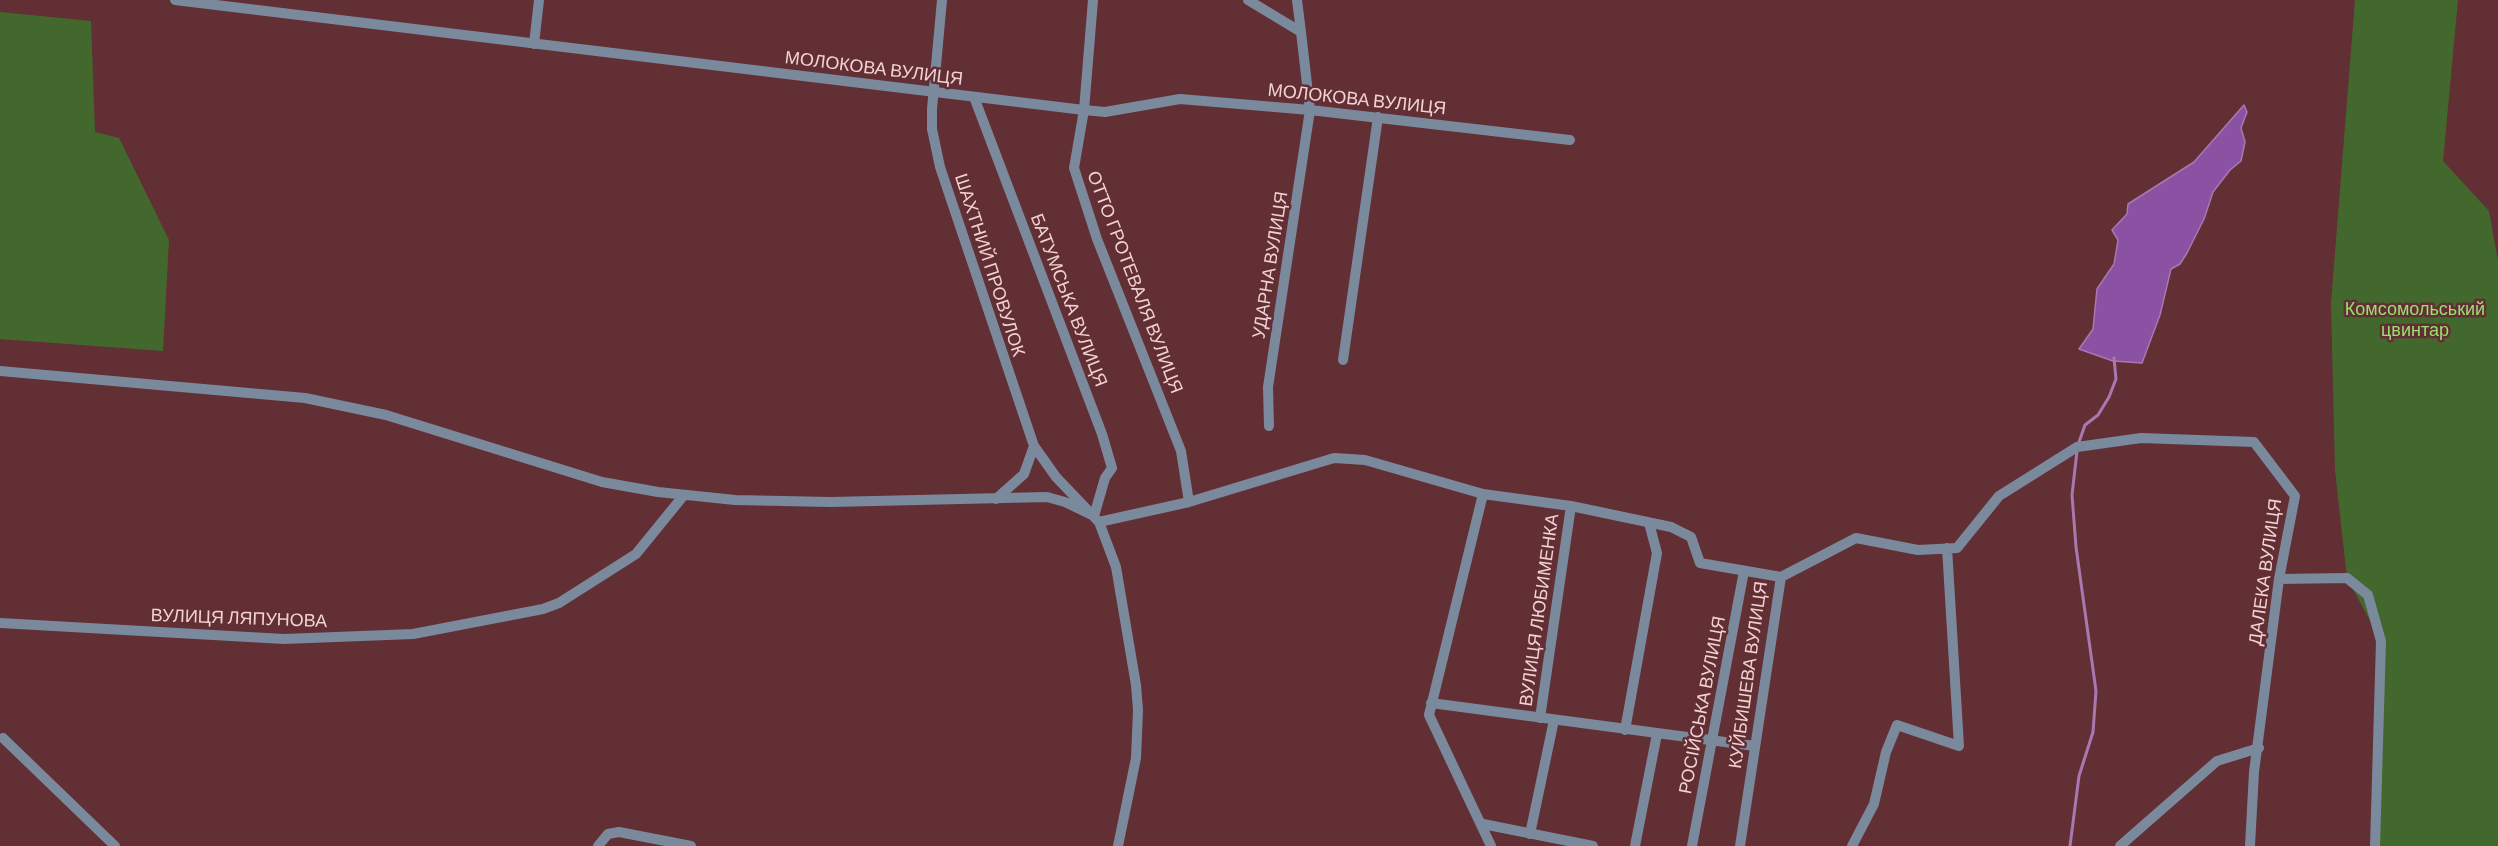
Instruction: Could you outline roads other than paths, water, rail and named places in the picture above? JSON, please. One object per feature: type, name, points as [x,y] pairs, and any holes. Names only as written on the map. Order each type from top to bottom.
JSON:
[{"type":"street","name":"МОЛОКОВА ВУЛИЦЯ","points":[[175,0],[1084,110],[1105,112],[1180,99],[1378,117],[1570,140]]},
{"type":"street","points":[[534,44],[540,0]]},
{"type":"street","name":"ШАХТНИЙ ПРОВУЛОК","points":[[942,0],[933,92],[932,129],[940,166],[1034,446],[1056,477],[1096,519]]},
{"type":"street","name":"ОТТО ГРОТЕВАЛЯ ВУЛИЦЯ","points":[[1093,0],[1084,110],[1075,152],[1078,187],[1181,451],[1189,502]]},
{"type":"street","points":[[1248,0],[1302,32]]},
{"type":"street","name":"УДАРНА ВУЛИЦЯ","points":[[1269,426],[1268,387],[1310,110],[1297,0]]},
{"type":"street","name":"БАТУМСЬКА ВУЛИЦЯ","points":[[974,97],[1112,468],[1096,519]]},
{"type":"street","points":[[1343,360],[1378,117]]},
{"type":"street","points":[[0,371],[305,398],[386,415],[602,482],[684,495],[735,500],[831,502],[1047,497],[1065,502],[1096,519],[1116,567],[1136,685],[1138,711],[1136,758],[1118,846]]},
{"type":"street","name":"ДАЛЕКА ВУЛИЦЯ","points":[[1947,548],[1957,548],[1999,496],[2077,447],[2141,438],[2254,441],[2295,496],[2279,579],[2259,748],[2254,772],[2250,846]]},
{"type":"street","points":[[996,499],[1024,474],[1034,446]]},
{"type":"street","name":"КУЙБИШЕВА ВУЛИЦЯ","points":[[1096,519],[1189,502],[1334,458],[1365,460],[1483,494],[1571,506],[1671,527],[1691,537],[1700,563],[1781,578],[1740,846]]},
{"type":"street","points":[[1483,494],[1428,716],[1483,824],[1491,846]]},
{"type":"street","name":"ВУЛИЦЯ ЛЯПУНОВА","points":[[0,623],[284,639],[413,634],[543,609],[559,603],[636,554],[684,495]]},
{"type":"street","name":"ВУЛИЦЯ ЛЮБИМЕНКА","points":[[1540,718],[1571,506]]},
{"type":"street","points":[[1625,730],[1657,553],[1649,523]]},
{"type":"street","points":[[1781,578],[1856,538],[1918,550],[1947,548],[1959,746],[1897,725],[1886,752],[1874,804],[1852,846]]},
{"type":"street","name":"РОСІЙСЬКА ВУЛИЦЯ","points":[[1692,846],[1744,571]]},
{"type":"street","points":[[2279,579],[2347,578],[2368,595],[2381,641],[2375,846]]},
{"type":"street","points":[[1431,703],[1755,746]]},
{"type":"street","points":[[1530,834],[1554,720]]},
{"type":"street","points":[[1635,846],[1657,734]]},
{"type":"street","points":[[3,738],[115,846]]},
{"type":"street","points":[[2120,846],[2217,761],[2259,748]]},
{"type":"street","points":[[1483,824],[1593,846]]},
{"type":"street","points":[[598,846],[608,834],[619,831],[691,846]]},
{"type":"waterway","points":[[2078,445],[2085,425],[2098,415],[2109,397],[2116,379],[2114,358]]},
{"type":"waterway","points":[[2070,846],[2079,776],[2093,732],[2096,691],[2076,547],[2072,495],[2077,451]]},
{"type":"park label","name":"Комсомольський цвинтар","points":[[2415,319]]}]
